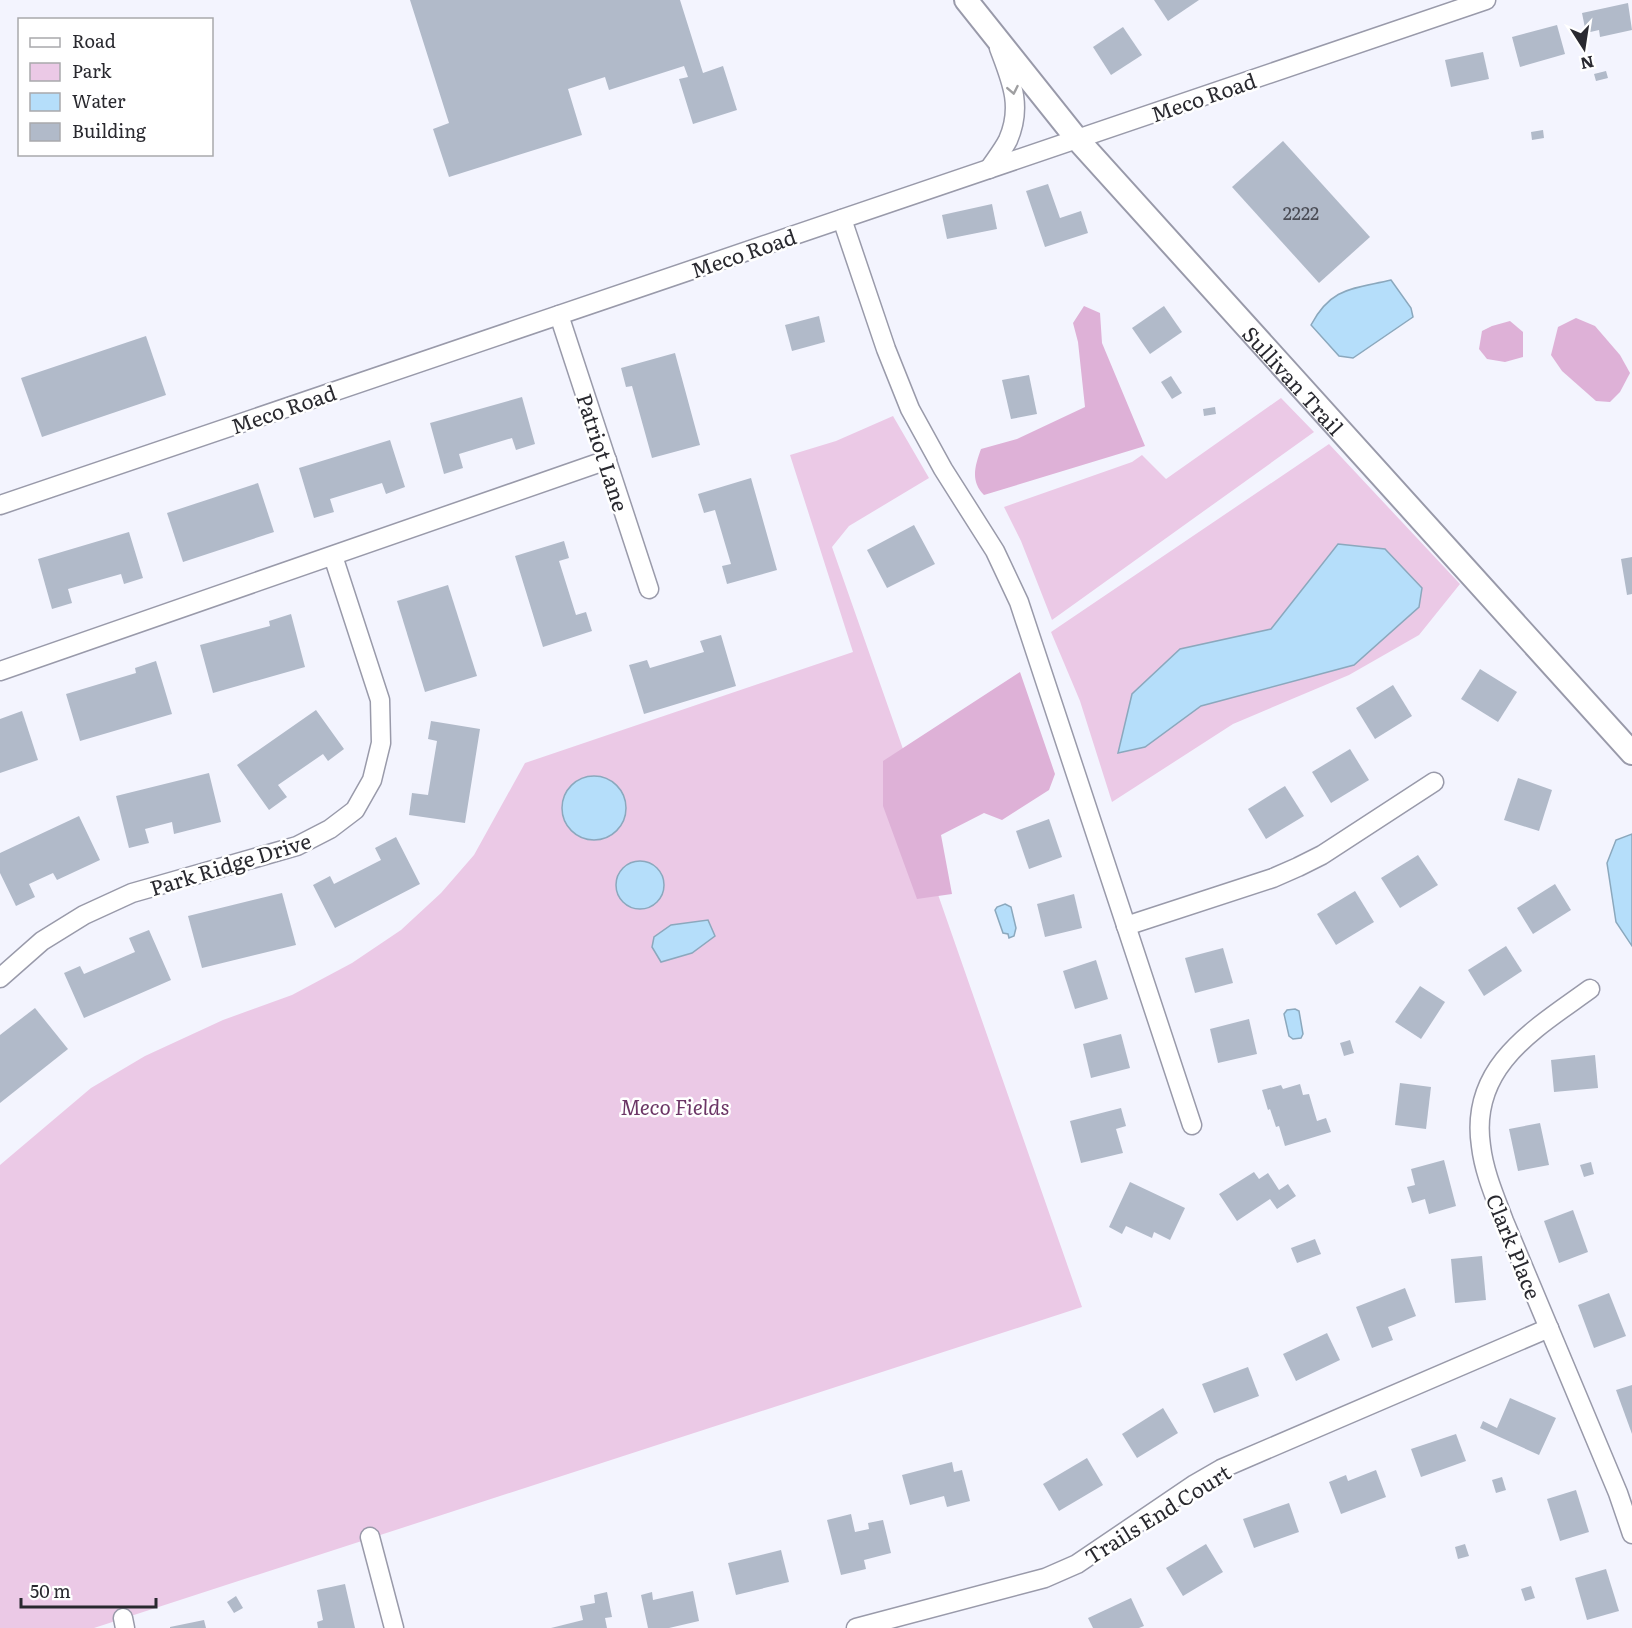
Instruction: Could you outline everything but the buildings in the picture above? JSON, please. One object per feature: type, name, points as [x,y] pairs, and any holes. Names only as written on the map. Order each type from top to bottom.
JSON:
[{"type":"main road","name":"Sullivan Trail","points":[[966,0],[1077,139],[1632,753]]},
{"type":"street","name":"Meco Road","points":[[0,504],[1474,2]]},
{"type":"street","points":[[989,169],[1008,141],[1016,113],[1014,88],[994,35]]},
{"type":"street","points":[[842,219],[886,349],[910,409],[943,470],[995,551],[1019,602],[1192,1125]]},
{"type":"street","name":"Patriot Lane","points":[[559,315],[649,589]]},
{"type":"street","points":[[0,671],[607,460]]},
{"type":"street","name":"Park Ridge Drive","points":[[0,978],[42,941],[84,915],[122,897],[297,846],[330,829],[355,810],[372,780],[381,743],[380,699],[333,556]]},
{"type":"street","points":[[1126,926],[1273,878],[1298,867],[1322,855],[1434,782]]},
{"type":"street","name":"Clark Place","points":[[1590,989],[1517,1044],[1497,1066],[1481,1114],[1480,1146],[1504,1221],[1618,1493],[1632,1534]]},
{"type":"street","name":"Trails End Court","points":[[856,1628],[1046,1578],[1077,1564],[1221,1469],[1549,1328]]},
{"type":"street","points":[[370,1537],[394,1628]]},
{"type":"green space","points":[[1281,398],[1314,432],[1052,620],[1021,541],[1004,507],[1132,462],[1142,455],[1166,479]]},
{"type":"green space","name":"Meco Fields","points":[[893,416],[929,478],[849,526],[832,547],[903,749],[890,757],[1082,1307],[94,1628],[0,1628],[0,1165],[91,1088],[145,1056],[223,1020],[292,995],[352,963],[401,930],[441,893],[474,855],[525,763],[853,652],[790,455],[836,441]]},
{"type":"green space","points":[[1329,444],[1460,584],[1419,635],[1349,675],[1233,724],[1112,802],[1080,701],[1051,632]]},
{"type":"shaded area","points":[[1084,306],[1100,313],[1102,343],[1145,446],[984,495],[975,479],[981,449],[1017,439],[1085,407],[1078,342],[1073,323]]},
{"type":"shaded area","points":[[1576,318],[1595,326],[1620,355],[1630,373],[1620,392],[1610,402],[1596,401],[1562,371],[1551,355],[1558,327]]},
{"type":"shaded area","points":[[1510,321],[1523,332],[1523,357],[1505,362],[1487,359],[1479,349],[1482,331]]},
{"type":"shaded area","points":[[1020,672],[1055,774],[1049,790],[1002,820],[984,813],[941,835],[952,894],[917,899],[883,806],[883,761]]},
{"type":"water","points":[[1391,280],[1411,308],[1413,317],[1353,358],[1339,356],[1311,325],[1319,313],[1335,296],[1354,288]]},
{"type":"water","points":[[1338,544],[1385,549],[1422,588],[1419,607],[1354,665],[1201,706],[1145,747],[1118,753],[1132,694],[1180,649],[1271,629]]},
{"type":"water","points":[[594,776],[612,782],[620,790],[626,808],[620,826],[612,834],[594,840],[576,834],[568,826],[562,808],[568,790],[576,782]]},
{"type":"water","points":[[1632,834],[1632,946],[1616,922],[1607,863],[1616,840]]},
{"type":"water","points":[[640,861],[657,868],[664,885],[657,902],[640,909],[623,902],[616,885],[623,868]]},
{"type":"water","points":[[1005,904],[1011,907],[1016,928],[1014,936],[1009,938],[1008,934],[1003,933],[995,910]]},
{"type":"water","points":[[708,920],[715,936],[692,953],[661,962],[652,947],[654,937],[671,925]]},
{"type":"water","points":[[1287,1010],[1299,1011],[1303,1034],[1301,1038],[1293,1039],[1289,1036],[1284,1014]]}]
